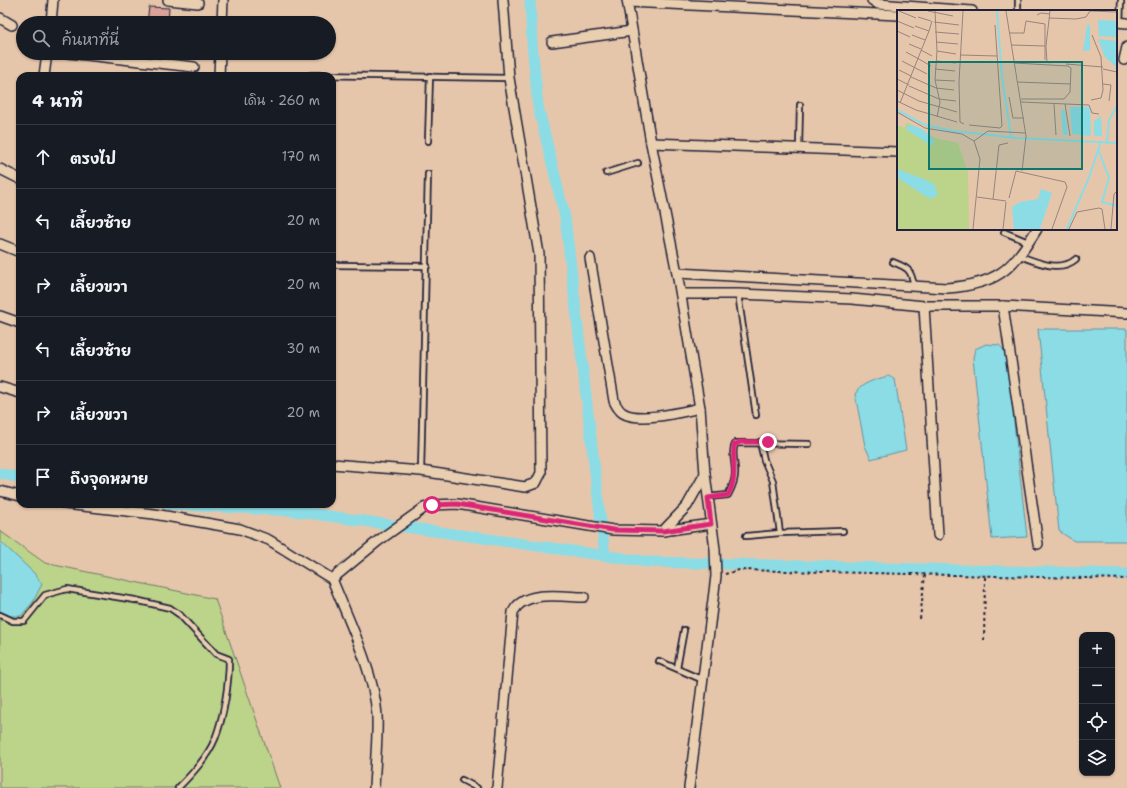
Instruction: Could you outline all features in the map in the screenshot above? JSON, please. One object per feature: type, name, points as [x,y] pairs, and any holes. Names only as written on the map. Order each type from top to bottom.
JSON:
[{"type":"street","points":[[51,16],[54,0]]},
{"type":"street","points":[[168,0],[198,3]]},
{"type":"street","points":[[222,16],[223,0]]},
{"type":"street","points":[[336,464],[421,471],[525,487],[536,483],[541,473],[539,254],[508,78],[503,0]]},
{"type":"street","points":[[872,0],[878,4],[959,10]]},
{"type":"street","points":[[689,788],[716,576],[715,548],[705,474],[700,408],[681,294],[653,161],[627,1],[897,15]]},
{"type":"street","points":[[0,18],[12,25]]},
{"type":"street","points":[[552,42],[632,31]]},
{"type":"street","points":[[1124,60],[1127,47]]},
{"type":"street","points":[[45,72],[46,60]]},
{"type":"street","points":[[131,60],[194,67]]},
{"type":"street","points":[[218,72],[219,60]]},
{"type":"street","points":[[651,143],[897,152]]},
{"type":"street","points":[[0,169],[16,177]]},
{"type":"street","points":[[677,273],[947,288],[968,286],[1000,274],[1010,266],[1020,256],[1036,230]]},
{"type":"street","points":[[0,244],[16,250]]},
{"type":"street","points":[[590,258],[612,391],[614,400],[620,411],[630,416],[654,416],[700,408]]},
{"type":"street","points":[[681,294],[738,294],[852,299],[924,306],[1003,306],[1127,312]]},
{"type":"street","points":[[924,306],[938,535]]},
{"type":"street","points":[[1003,306],[1038,544]]},
{"type":"street","points":[[0,316],[16,322]]},
{"type":"street","points":[[0,387],[16,392]]},
{"type":"street","points":[[663,531],[687,506],[705,474]]},
{"type":"street","points":[[0,491],[16,495]]},
{"type":"street","points":[[332,579],[378,541],[424,508],[438,504],[457,504],[613,530],[663,531],[711,524]]},
{"type":"street","points":[[101,508],[154,514],[240,529],[269,540],[332,579],[363,657],[374,698],[377,714],[374,788]]},
{"type":"street","points":[[497,788],[513,612],[516,607],[530,598],[540,596],[584,597]]},
{"type":"lane","points":[[1121,0],[1121,23]]},
{"type":"lane","points":[[336,75],[508,78]]},
{"type":"lane","points":[[428,141],[430,76]]},
{"type":"lane","points":[[799,148],[800,104]]},
{"type":"lane","points":[[606,173],[638,163]]},
{"type":"lane","points":[[421,471],[428,174]]},
{"type":"lane","points":[[1004,232],[1028,242]]},
{"type":"lane","points":[[1020,256],[1051,265],[1063,266],[1076,259]]},
{"type":"lane","points":[[893,262],[909,268],[914,286]]},
{"type":"lane","points":[[336,265],[427,266]]},
{"type":"lane","points":[[738,294],[756,415]]},
{"type":"lane","points":[[708,498],[728,495],[735,475],[734,449],[736,443],[760,442],[809,444]]},
{"type":"lane","points":[[760,442],[764,460],[772,481],[780,533]]},
{"type":"lane","points":[[746,536],[780,533],[842,531]]},
{"type":"lane","points":[[0,615],[13,621],[24,621],[45,595],[67,589],[135,600],[170,608],[180,615],[216,654],[229,660],[229,682],[215,739],[197,768],[178,788]]},
{"type":"lane","points":[[677,668],[684,630]]},
{"type":"lane","points":[[659,662],[677,668],[702,680]]},
{"type":"lane","points":[[462,780],[477,788]]},
{"type":"path","points":[[716,576],[739,570],[985,577],[1127,579]]},
{"type":"path","points":[[920,619],[925,575]]},
{"type":"path","points":[[984,640],[985,577]]},
{"type":"green space","points":[[0,531],[45,563],[215,599],[280,788],[0,788]]},
{"type":"water","points":[[1038,329],[1127,329],[1127,541],[1074,541],[1059,531]]},
{"type":"water","points":[[986,344],[999,345],[1006,352],[1027,537],[992,539],[973,358],[975,349]]},
{"type":"water","points":[[888,376],[895,379],[906,450],[871,459],[865,446],[855,394],[865,384]]},
{"type":"water","points":[[0,541],[35,574],[42,584],[33,602],[21,616],[5,616],[0,613]]},
{"type":"building","points":[[149,7],[169,8],[168,16],[148,16]]},
{"type":"waterway","points":[[530,0],[532,43],[538,106],[565,217],[605,556]]},
{"type":"waterway","points":[[0,473],[16,477]]},
{"type":"waterway","points":[[240,508],[294,511],[649,562],[1127,574]]},
{"type":"route","points":[[432,505],[444,503],[457,504],[613,530],[663,531],[711,524],[708,498],[728,495],[730,491],[735,475],[734,445],[740,442],[768,442]]}]
